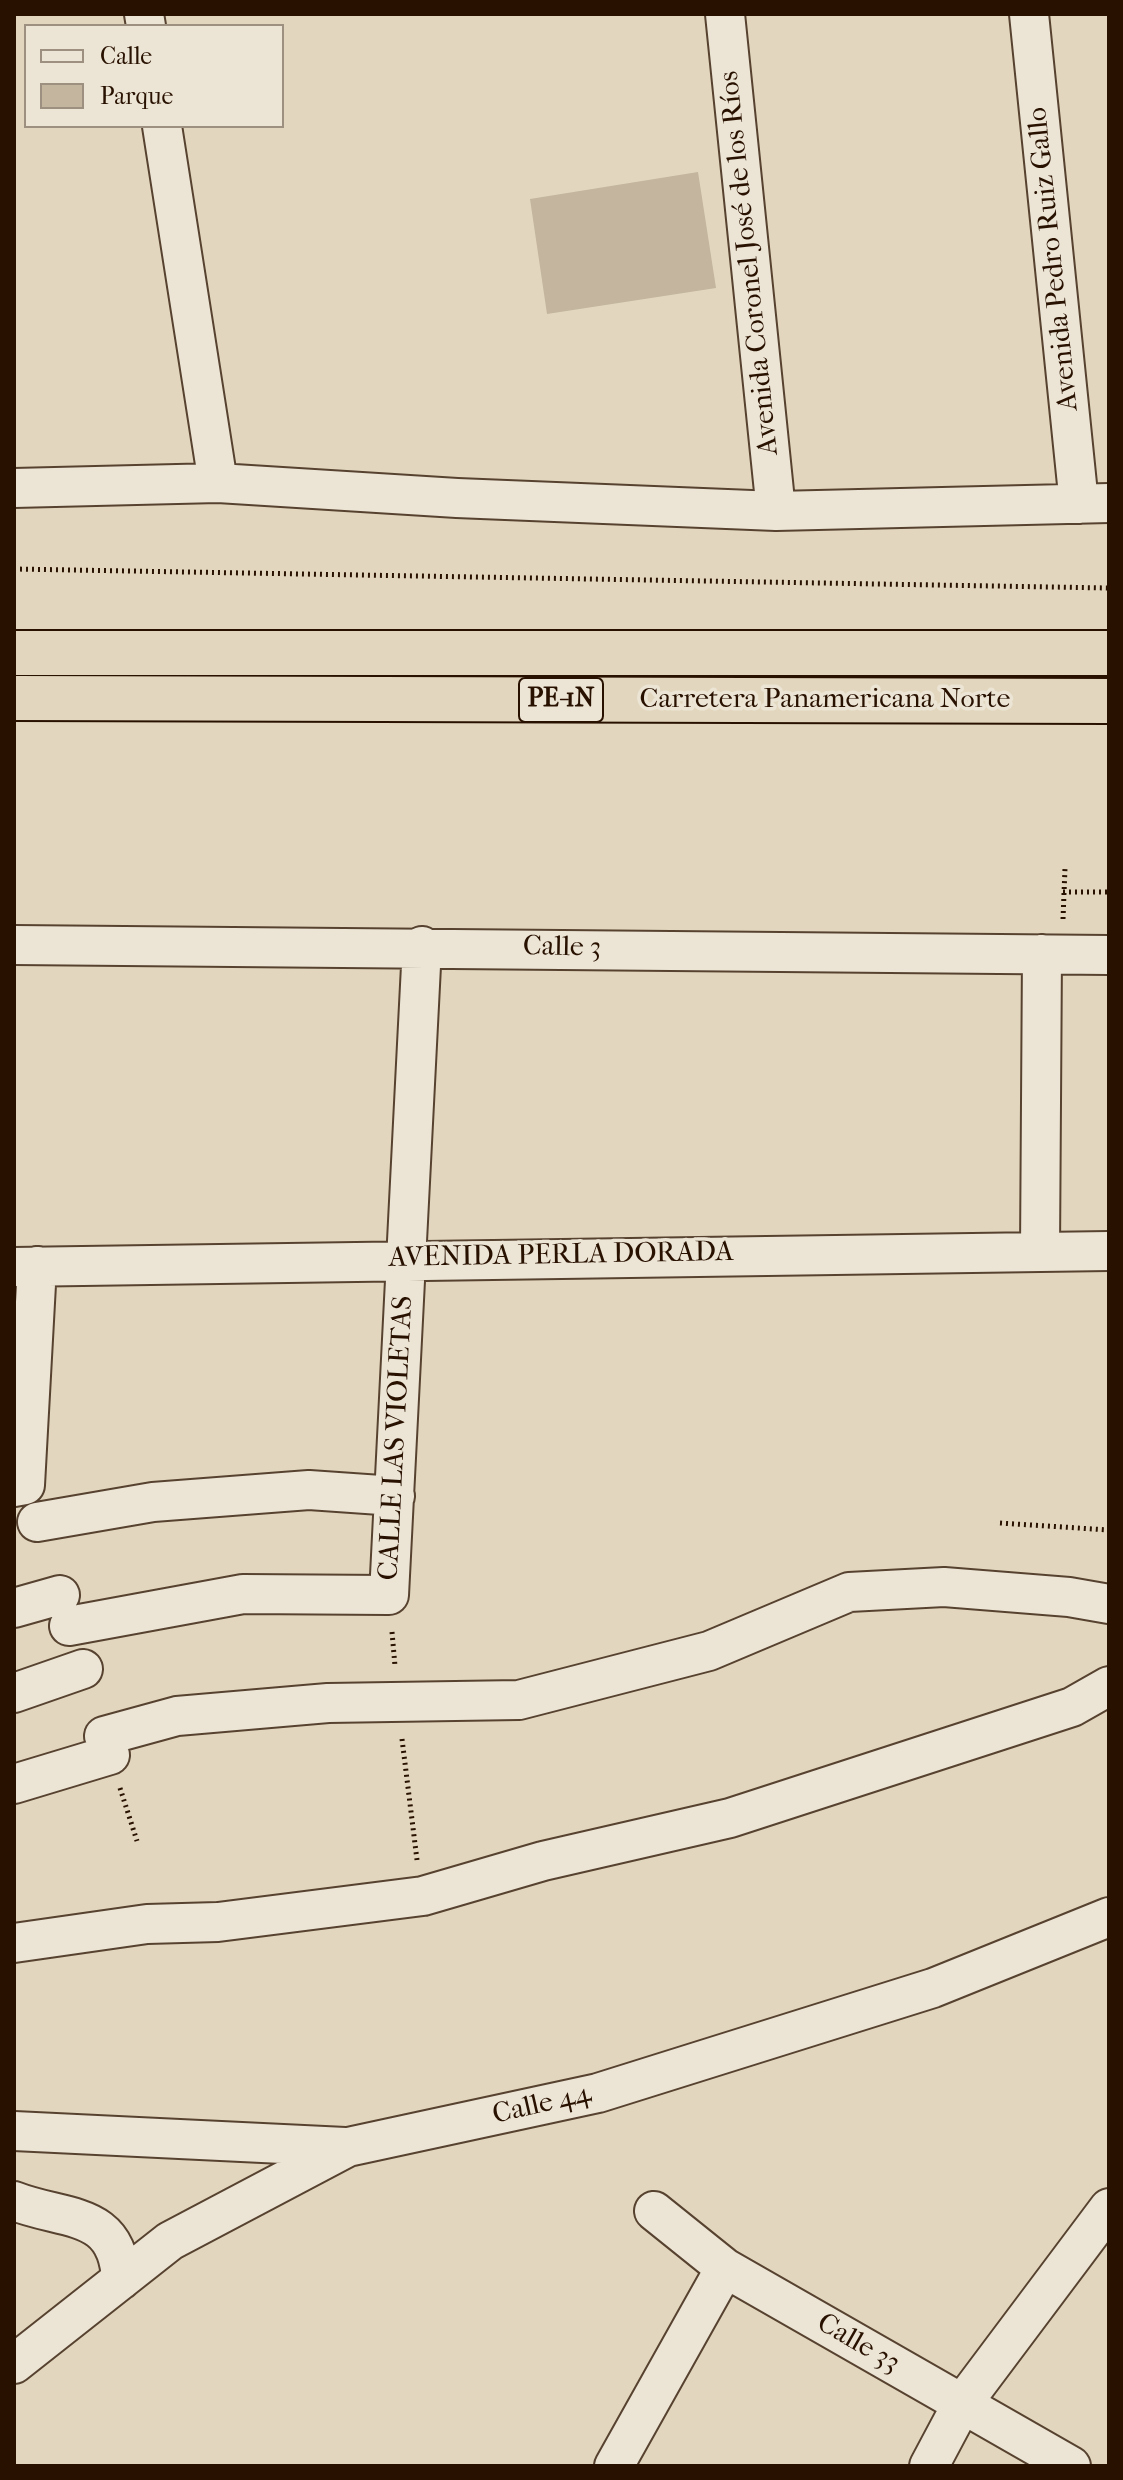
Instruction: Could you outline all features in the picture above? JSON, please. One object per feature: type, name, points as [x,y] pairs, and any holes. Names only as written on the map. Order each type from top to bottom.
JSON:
[{"type":"highway","name":"Carretera Panamericana Norte","points":[[14,653],[1109,653]]},
{"type":"highway","name":"Carretera Panamericana Norte","points":[[14,698],[1109,701]]},
{"type":"street","name":"Avenida Coronel José de los Ríos","points":[[725,14],[776,511]]},
{"type":"street","name":"Avenida Pedro Ruiz Gallo","points":[[1029,14],[1094,504]]},
{"type":"street","points":[[162,128],[218,483]]},
{"type":"street","points":[[14,488],[218,483],[457,498],[776,511],[1094,504]]},
{"type":"street","name":"Calle 3","points":[[14,945],[422,946],[1109,955]]},
{"type":"street","name":"CALLE LAS VIOLETAS","points":[[389,1595],[422,946]]},
{"type":"street","points":[[1040,1250],[1054,955]]},
{"type":"street","name":"AVENIDA PERLA DORADA","points":[[26,1266],[407,1258],[1109,1251]]},
{"type":"street","points":[[14,1487],[25,1485],[26,1266]]},
{"type":"street","points":[[37,1522],[153,1502],[309,1490],[395,1496]]},
{"type":"street","points":[[14,1784],[177,1716],[399,1700],[519,1700],[709,1651],[849,1592],[944,1587],[1069,1597],[1109,1604]]},
{"type":"street","points":[[14,1608],[64,1611],[243,1594],[389,1595]]},
{"type":"street","points":[[14,1693],[83,1669]]},
{"type":"street","points":[[14,1943],[147,1924],[218,1922],[423,1896],[543,1861],[730,1818],[1072,1707],[1109,1686]]},
{"type":"street","name":"Calle 44","points":[[14,2364],[170,2241],[348,2147],[598,2093],[933,1988],[1109,1917]]},
{"type":"street","points":[[14,2131],[348,2147]]},
{"type":"street","points":[[14,2201],[89,2222],[109,2236],[120,2255],[121,2280]]},
{"type":"street","points":[[929,2466],[962,2404],[1109,2208]]},
{"type":"street","name":"Calle 33","points":[[654,2211],[678,2234],[725,2268],[1071,2466]]},
{"type":"street","points":[[614,2466],[725,2268]]},
{"type":"path","points":[[14,569],[1109,588]]},
{"type":"path","points":[[1054,955],[1065,868]]},
{"type":"path","points":[[1063,892],[1109,892]]},
{"type":"path","points":[[1000,1523],[1109,1530]]},
{"type":"path","points":[[389,1595],[406,1783],[423,1896]]},
{"type":"green space","points":[[698,172],[716,288],[547,314],[530,199]]}]
